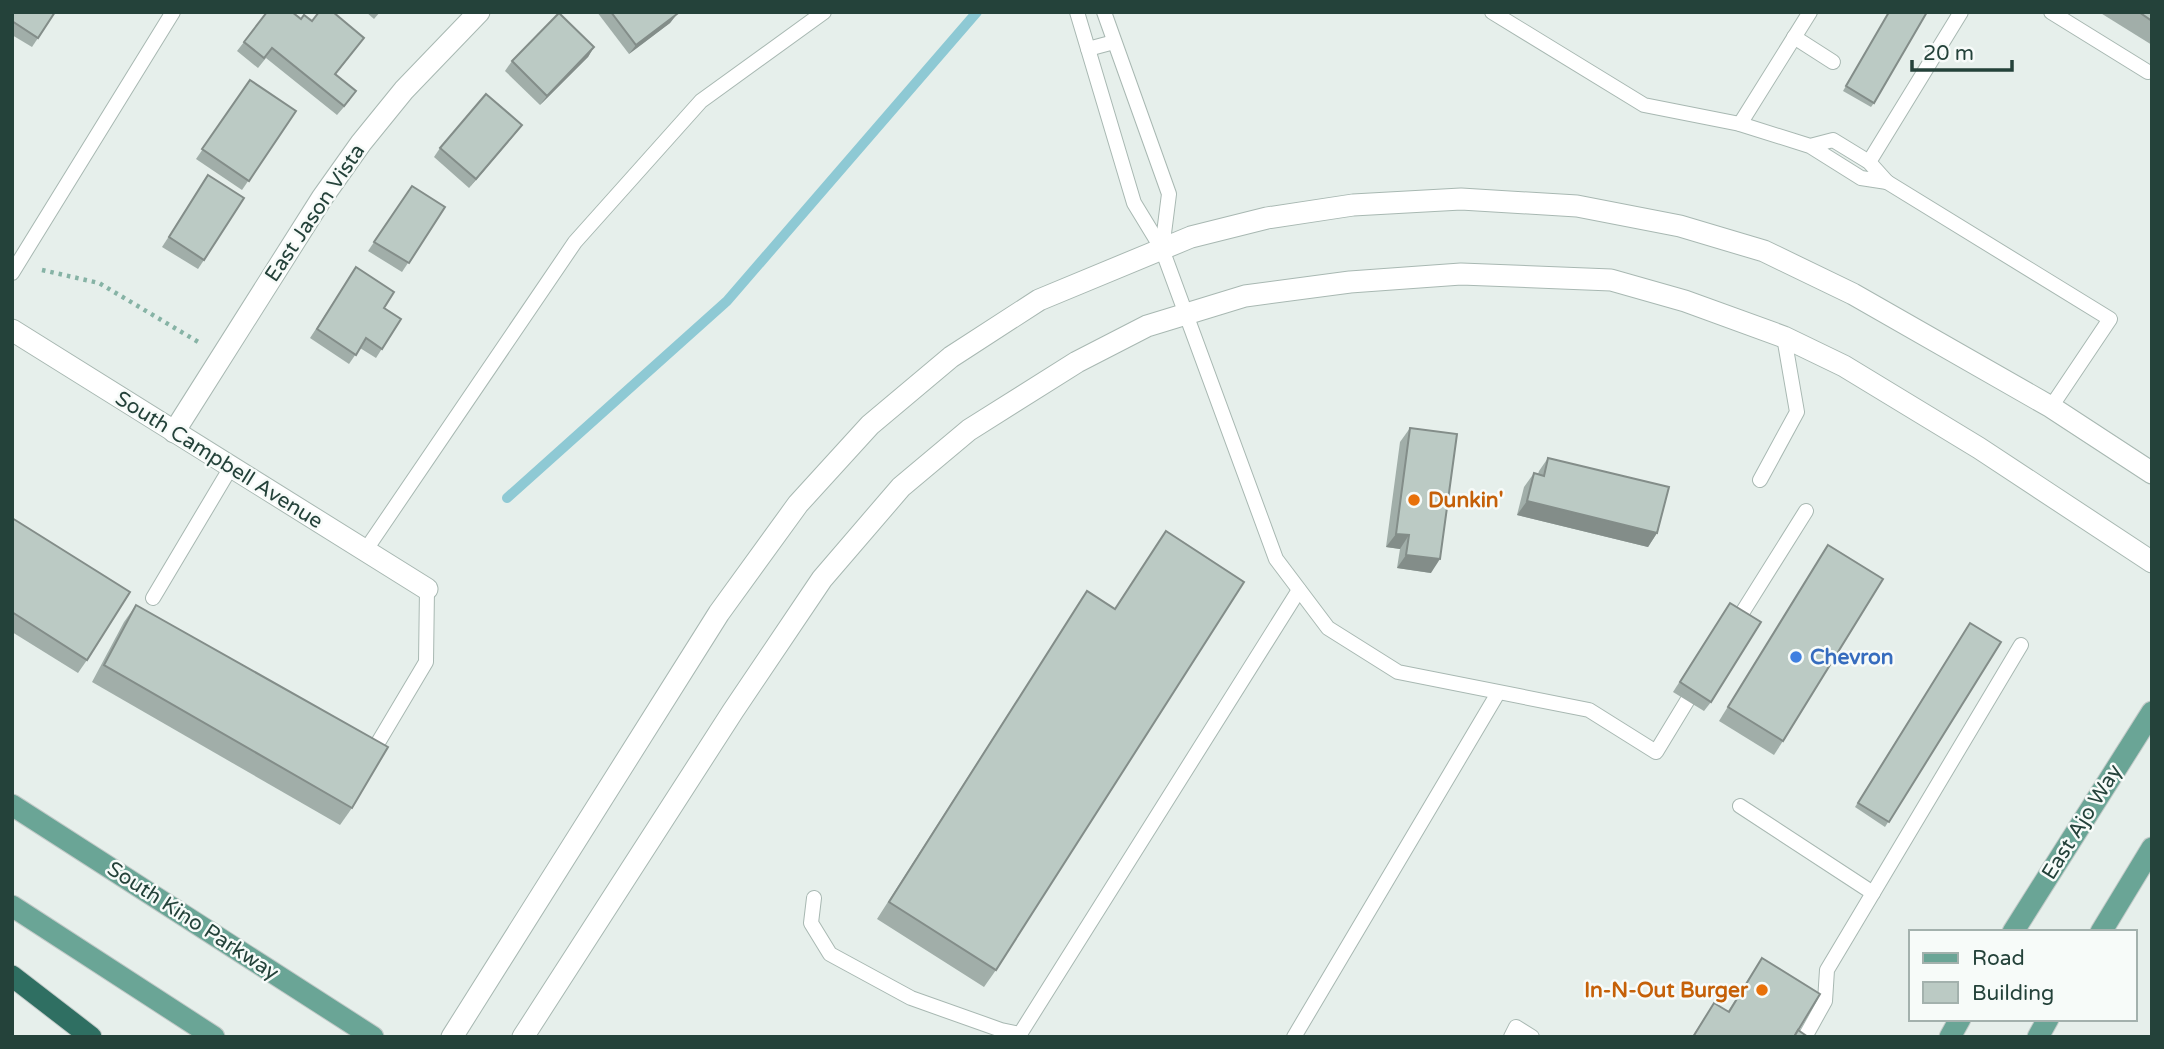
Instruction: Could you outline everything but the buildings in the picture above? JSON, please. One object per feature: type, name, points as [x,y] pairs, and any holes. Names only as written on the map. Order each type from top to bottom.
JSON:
[{"type":"highway","points":[[12,976],[91,1037]]},
{"type":"main road","name":"East Ajo Way","points":[[2014,930],[2152,712]]},
{"type":"main road","name":"South Kino Parkway","points":[[12,805],[373,1037]]},
{"type":"main road","points":[[2102,930],[2152,848]]},
{"type":"main road","points":[[12,906],[214,1037]]},
{"type":"main road","points":[[1950,1037],[1959,1021]]},
{"type":"main road","points":[[2038,1037],[2047,1021]]},
{"type":"street","name":"East Jason Vista","points":[[174,432],[321,198],[404,90],[479,12]]},
{"type":"street","points":[[452,1037],[719,613],[798,504],[870,425],[951,357],[1039,300],[1191,237],[1267,218],[1353,205],[1461,199],[1577,206],[1680,226],[1764,251],[1853,294],[2051,407],[2152,472]]},
{"type":"street","points":[[523,1037],[733,711],[822,579],[901,487],[970,430],[1077,362],[1147,326],[1245,296],[1350,282],[1461,274],[1611,279],[1685,301],[1784,337],[1844,366],[1968,441],[2152,562]]},
{"type":"street","name":"South Campbell Avenue","points":[[12,330],[427,589]]},
{"type":"lane","points":[[15,269],[173,12]]},
{"type":"lane","points":[[365,551],[575,242],[701,101],[824,12]]},
{"type":"lane","points":[[1077,12],[1134,204],[1162,249],[1276,559],[1328,628],[1398,672],[1589,710],[1657,752],[1687,701]]},
{"type":"lane","points":[[1104,12],[1169,194],[1162,249]]},
{"type":"lane","points":[[1492,12],[1644,106],[1740,124],[1810,146],[1861,178],[1887,182]]},
{"type":"lane","points":[[1740,124],[1810,12]]},
{"type":"lane","points":[[1869,162],[1961,12]]},
{"type":"lane","points":[[2051,12],[2148,72]]},
{"type":"lane","points":[[1794,37],[1833,62]]},
{"type":"lane","points":[[1088,49],[1114,41]]},
{"type":"lane","points":[[1810,146],[1833,140],[1869,162],[1887,182],[2110,318],[2051,407]]},
{"type":"lane","points":[[1760,480],[1797,412],[1784,337]]},
{"type":"lane","points":[[153,598],[231,467]]},
{"type":"lane","points":[[1737,621],[1806,511]]},
{"type":"lane","points":[[379,741],[426,662],[427,589]]},
{"type":"lane","points":[[814,898],[811,923],[830,954],[911,999],[1020,1034],[1300,590]]},
{"type":"lane","points":[[1805,1037],[1825,1001],[1827,970],[2021,645]]},
{"type":"lane","points":[[1294,1037],[1498,693]]},
{"type":"lane","points":[[1740,806],[1873,893]]},
{"type":"lane","points":[[1511,1037],[1516,1027],[1532,1037]]},
{"type":"path","points":[[15,269],[99,282],[222,356]]},
{"type":"waterway","points":[[507,498],[727,301],[977,12]]},
{"type":"place","name":"Dunkin'","points":[[1414,500]]},
{"type":"place","name":"Chevron","points":[[1796,657]]},
{"type":"place","name":"In-N-Out Burger","points":[[1762,990]]}]
